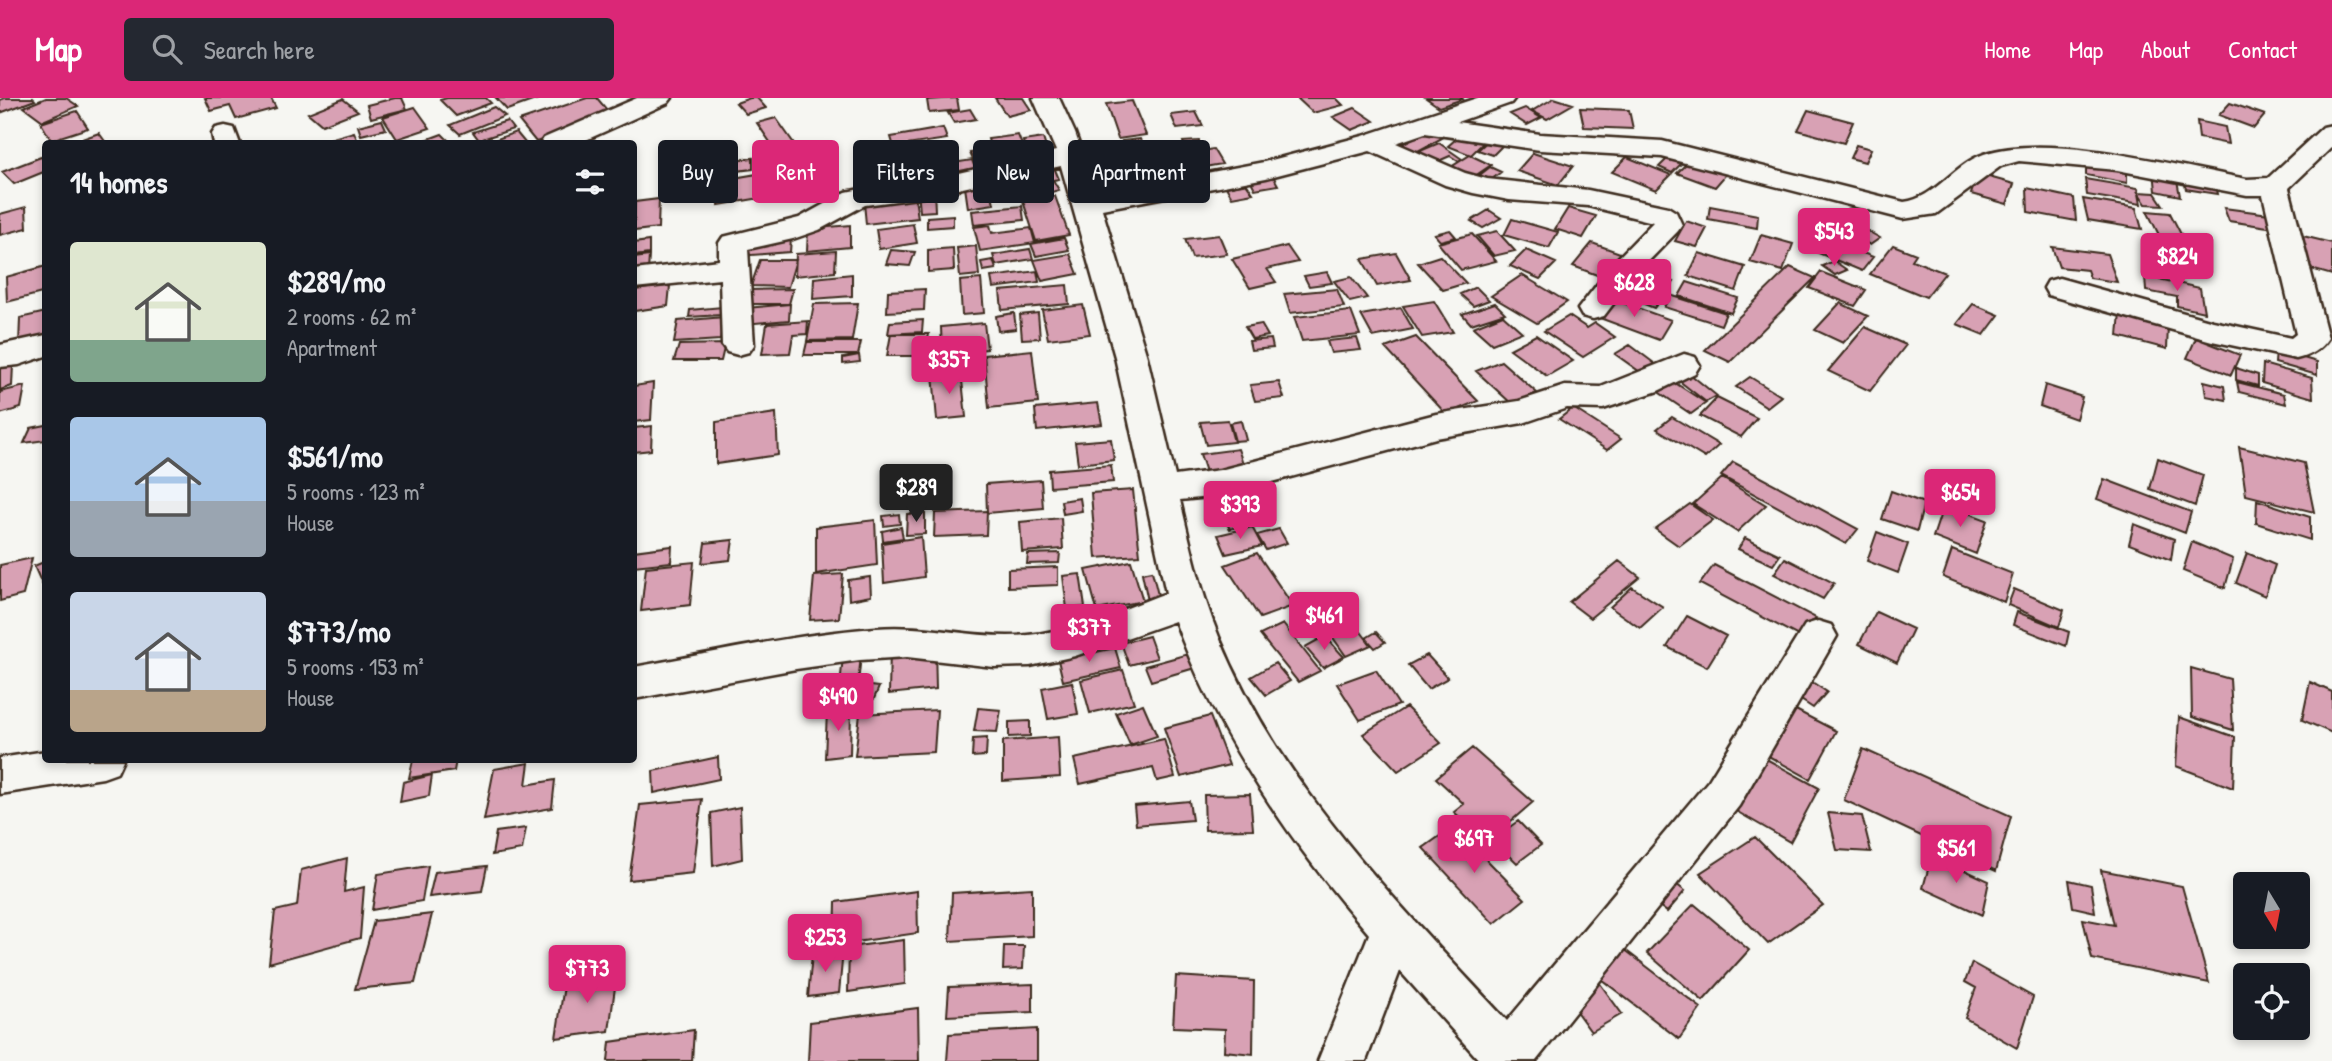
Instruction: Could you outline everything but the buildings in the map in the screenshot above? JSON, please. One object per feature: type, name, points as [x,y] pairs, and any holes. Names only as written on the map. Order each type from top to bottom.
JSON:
[{"type":"street","points":[[562,140],[659,98]]},
{"type":"street","points":[[1045,98],[1059,123],[1068,148]]},
{"type":"street","points":[[1502,98],[1372,142],[1266,170],[1086,204],[1127,342],[1188,600],[1200,639],[1260,754],[1352,884],[1510,1059],[1724,793],[1818,636]]},
{"type":"street","points":[[1426,125],[1541,142],[1662,149],[1772,175],[1903,211],[1926,208],[1991,160],[2020,153],[2117,162],[2247,187],[2275,186],[2332,133]]},
{"type":"street","points":[[1372,142],[1455,179],[1483,187],[1509,192],[1588,198],[1658,213],[1666,218],[1668,225],[1626,267],[1593,309]]},
{"type":"street","points":[[738,345],[733,243],[783,233],[809,224],[856,198],[956,183],[1068,157]]},
{"type":"street","points":[[2059,288],[2212,331],[2296,349],[2312,338],[2275,186]]},
{"type":"street","points":[[637,279],[733,268]]},
{"type":"street","points":[[0,356],[19,354],[42,346]]},
{"type":"street","points":[[1161,490],[1220,483],[1436,426],[1523,412],[1565,397],[1603,398],[1647,383],[1684,365]]},
{"type":"street","points":[[637,682],[837,648],[892,642],[938,642],[1010,652],[1037,648],[1111,629],[1188,600]]},
{"type":"street","points":[[0,776],[84,763]]},
{"type":"street","points":[[1342,1061],[1393,929]]}]
